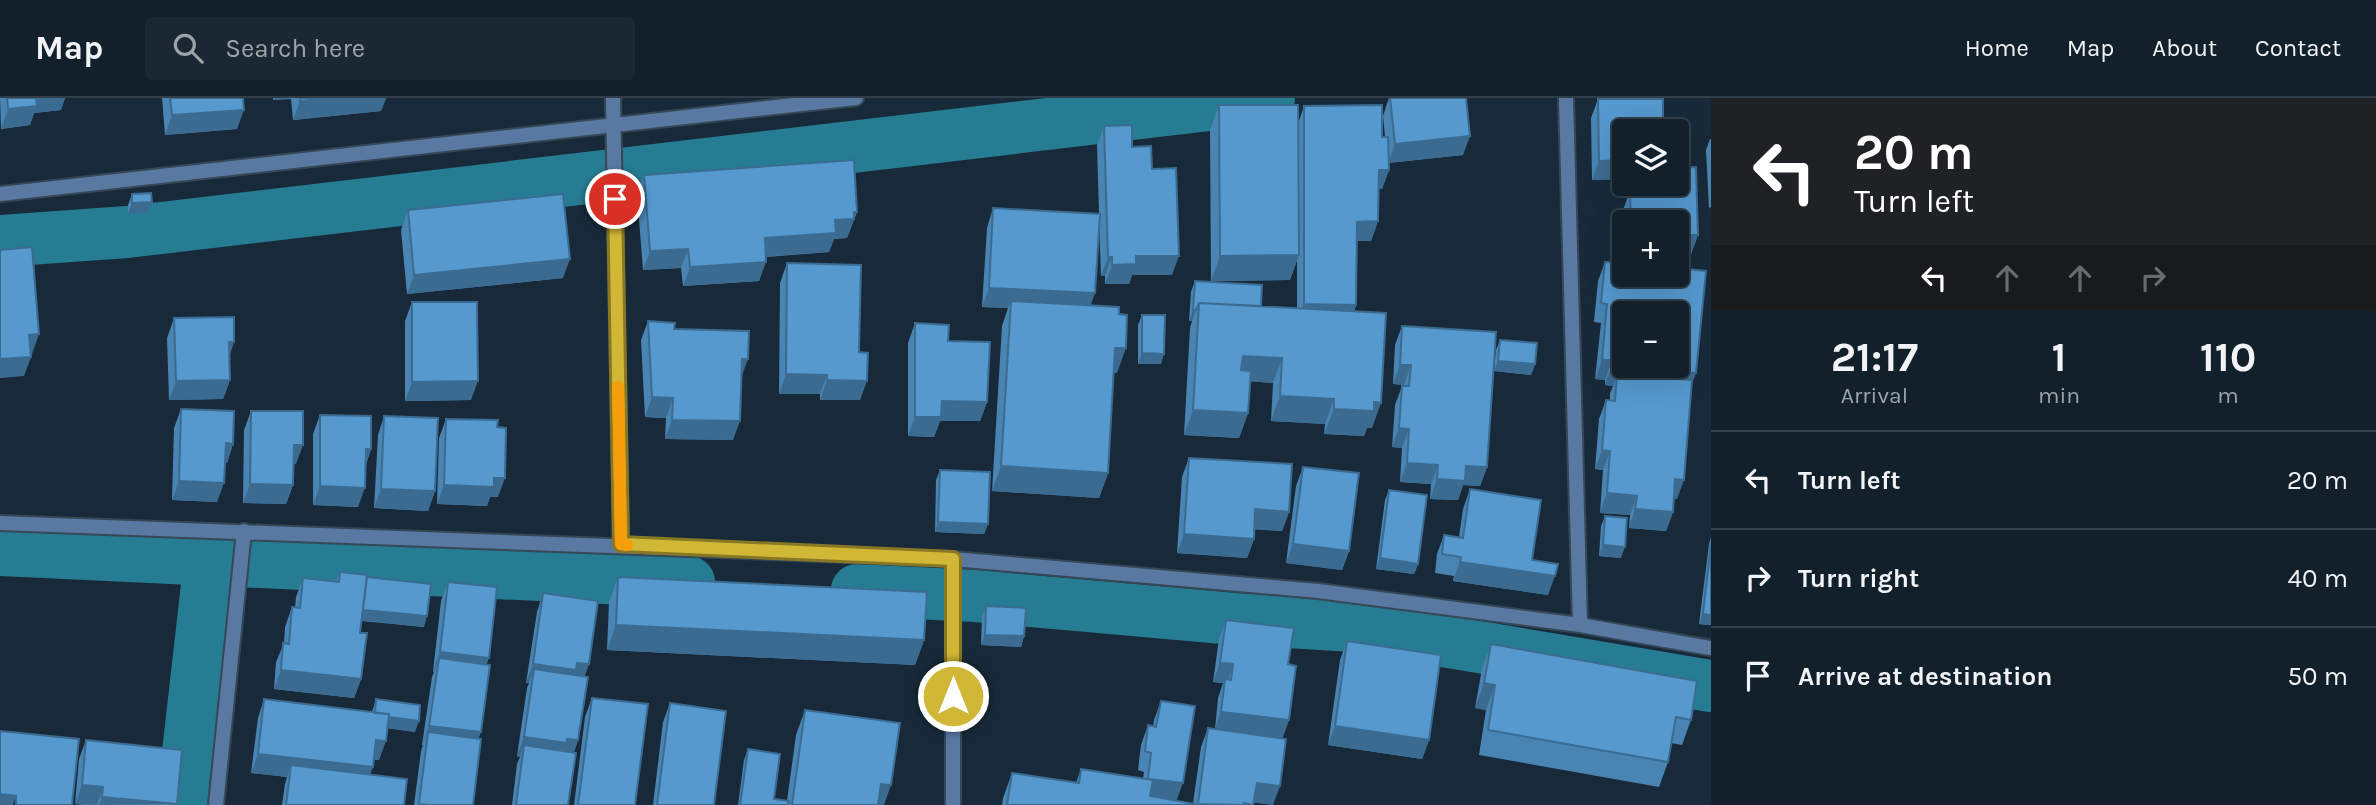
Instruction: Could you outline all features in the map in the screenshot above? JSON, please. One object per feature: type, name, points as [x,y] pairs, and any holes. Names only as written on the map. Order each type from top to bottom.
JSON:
[{"type":"street","points":[[613,98],[621,544]]},
{"type":"street","points":[[0,194],[856,98]]},
{"type":"street","points":[[1566,98],[1580,625]]},
{"type":"street","points":[[0,523],[244,538],[621,544],[953,559],[1318,591],[1580,625],[1711,648]]},
{"type":"street","points":[[216,805],[244,538]]},
{"type":"street","points":[[953,559],[953,805]]},
{"type":"building","points":[[7,98],[36,98],[37,106],[8,109]]},
{"type":"building","points":[[170,98],[243,98],[244,110],[172,115]]},
{"type":"building","points":[[300,98],[330,98],[300,101]]},
{"type":"building","points":[[1390,98],[1466,98],[1470,136],[1395,144]]},
{"type":"building","points":[[1598,99],[1663,99],[1663,119],[1612,119],[1612,160],[1599,161]]},
{"type":"building","points":[[1219,105],[1298,105],[1299,255],[1220,256]]},
{"type":"building","points":[[1382,105],[1382,137],[1388,137],[1389,170],[1379,170],[1378,221],[1357,222],[1356,305],[1304,304],[1304,106]]},
{"type":"building","points":[[1132,125],[1132,147],[1151,146],[1152,169],[1176,168],[1179,256],[1136,256],[1136,264],[1112,265],[1112,257],[1108,257],[1104,126]]},
{"type":"building","points":[[854,160],[857,212],[854,212],[854,219],[835,220],[836,233],[765,238],[766,262],[690,267],[688,249],[650,251],[644,175]]},
{"type":"building","points":[[1689,167],[1696,167],[1698,235],[1689,235],[1689,210],[1631,210],[1630,196],[1689,196]]},
{"type":"building","points":[[151,193],[152,202],[132,203],[132,194]]},
{"type":"building","points":[[563,194],[570,259],[414,275],[408,210]]},
{"type":"building","points":[[993,208],[1100,214],[1095,293],[989,288]]},
{"type":"building","points":[[32,247],[39,334],[29,335],[31,357],[0,359],[0,250]]},
{"type":"building","points":[[1605,262],[1612,262],[1612,287],[1689,287],[1689,269],[1706,271],[1696,373],[1689,372],[1689,301],[1612,301],[1612,360],[1602,360],[1607,304],[1601,303]]},
{"type":"building","points":[[787,263],[861,265],[859,352],[868,353],[867,381],[827,380],[827,375],[786,374]]},
{"type":"building","points":[[1195,281],[1262,285],[1261,306],[1199,303],[1196,310],[1193,310]]},
{"type":"building","points":[[1011,301],[1119,307],[1119,314],[1127,315],[1126,348],[1115,348],[1108,473],[1001,466]]},
{"type":"building","points":[[412,302],[477,302],[478,381],[412,382]]},
{"type":"building","points":[[1199,303],[1386,313],[1381,403],[1374,402],[1374,411],[1334,409],[1334,399],[1280,396],[1282,358],[1243,356],[1241,370],[1251,371],[1248,413],[1193,410]]},
{"type":"building","points":[[1142,315],[1165,315],[1164,354],[1142,353]]},
{"type":"building","points":[[234,317],[234,342],[229,342],[230,380],[176,381],[174,318]]},
{"type":"building","points":[[648,321],[675,323],[674,329],[749,331],[748,359],[742,359],[740,421],[672,420],[673,398],[652,397]]},
{"type":"building","points":[[915,323],[949,325],[948,341],[990,342],[987,402],[942,401],[941,417],[915,417]]},
{"type":"building","points":[[1402,326],[1496,332],[1487,467],[1466,466],[1465,481],[1437,479],[1438,465],[1407,463],[1409,429],[1399,428],[1402,386],[1409,386],[1411,365],[1400,365]]},
{"type":"building","points":[[1500,340],[1537,343],[1535,364],[1498,361]]},
{"type":"building","points":[[1617,378],[1692,380],[1684,480],[1675,479],[1673,512],[1635,509],[1637,496],[1607,493],[1610,451],[1602,450],[1606,400],[1615,401]]},
{"type":"building","points":[[181,409],[234,411],[233,444],[226,443],[224,483],[179,481]]},
{"type":"building","points":[[251,411],[303,411],[303,445],[294,445],[293,485],[250,484]]},
{"type":"building","points":[[320,415],[371,416],[371,449],[366,449],[365,488],[320,486]]},
{"type":"building","points":[[384,416],[438,418],[435,491],[381,489]]},
{"type":"building","points":[[446,419],[498,420],[497,427],[506,428],[505,478],[494,478],[494,487],[444,485]]},
{"type":"building","points":[[1189,458],[1292,464],[1289,512],[1255,509],[1254,539],[1184,534]]},
{"type":"building","points":[[1303,467],[1359,473],[1349,551],[1293,544]]},
{"type":"building","points":[[940,470],[990,472],[988,524],[938,522]]},
{"type":"building","points":[[1470,489],[1541,500],[1532,560],[1558,564],[1555,576],[1460,562],[1461,557],[1442,554],[1444,535],[1463,538]]},
{"type":"building","points":[[1389,490],[1427,495],[1418,564],[1380,558]]},
{"type":"building","points":[[1605,516],[1627,518],[1625,547],[1603,545]]},
{"type":"building","points":[[1711,545],[1711,615],[1703,614]]},
{"type":"building","points":[[340,572],[367,575],[360,633],[367,633],[361,679],[281,670],[283,643],[289,644],[292,607],[300,608],[303,578],[339,582]]},
{"type":"building","points":[[367,577],[431,584],[427,616],[363,610]]},
{"type":"building","points":[[618,577],[927,592],[924,640],[616,625]]},
{"type":"building","points":[[448,582],[497,587],[489,658],[440,652]]},
{"type":"building","points":[[543,593],[598,601],[589,664],[577,663],[576,670],[533,664]]},
{"type":"building","points":[[986,606],[1026,608],[1024,636],[985,635]]},
{"type":"building","points":[[1226,620],[1294,628],[1288,664],[1296,666],[1289,720],[1221,712],[1225,679],[1231,680],[1233,664],[1220,663]]},
{"type":"building","points":[[1347,641],[1441,655],[1429,740],[1335,726]]},
{"type":"building","points":[[1491,644],[1697,681],[1691,720],[1676,717],[1668,762],[1488,730],[1495,685],[1484,683]]},
{"type":"building","points":[[439,658],[490,665],[481,732],[429,726]]},
{"type":"building","points":[[534,669],[588,677],[578,740],[567,739],[567,743],[524,737]]},
{"type":"building","points":[[592,698],[648,704],[635,805],[578,805]]},
{"type":"building","points":[[264,699],[389,714],[386,741],[376,740],[373,767],[258,754]]},
{"type":"building","points":[[376,699],[420,705],[419,721],[375,713]]},
{"type":"building","points":[[1161,701],[1195,706],[1183,783],[1148,779],[1151,753],[1145,751],[1148,725],[1156,727]]},
{"type":"building","points":[[670,703],[726,711],[714,805],[657,805]]},
{"type":"building","points":[[805,710],[900,723],[891,785],[881,784],[878,805],[792,805]]},
{"type":"building","points":[[1208,728],[1286,739],[1280,786],[1257,783],[1253,805],[1198,804]]},
{"type":"building","points":[[0,731],[79,739],[72,805],[16,805],[16,796],[0,794]]},
{"type":"building","points":[[428,732],[481,739],[473,805],[419,804]]},
{"type":"building","points":[[86,740],[182,750],[177,804],[102,797],[103,787],[82,785]]},
{"type":"building","points":[[524,745],[576,753],[568,805],[516,805]]},
{"type":"building","points":[[748,749],[780,754],[774,799],[789,801],[788,805],[740,805]]},
{"type":"building","points":[[291,765],[407,779],[404,805],[286,805]]},
{"type":"building","points":[[1081,769],[1153,780],[1150,796],[1195,805],[1007,805],[1012,773],[1079,783]]},
{"type":"waterway","points":[[0,241],[127,232],[1269,98]]},
{"type":"waterway","points":[[0,550],[689,582]]},
{"type":"waterway","points":[[182,805],[210,559]]},
{"type":"waterway","points":[[857,590],[976,596],[1235,619],[1354,626],[1711,686]]},
{"type":"slow traffic","points":[[618,387],[621,544],[627,545]]},
{"type":"route","points":[[615,199],[621,544],[953,559],[953,696]]}]
